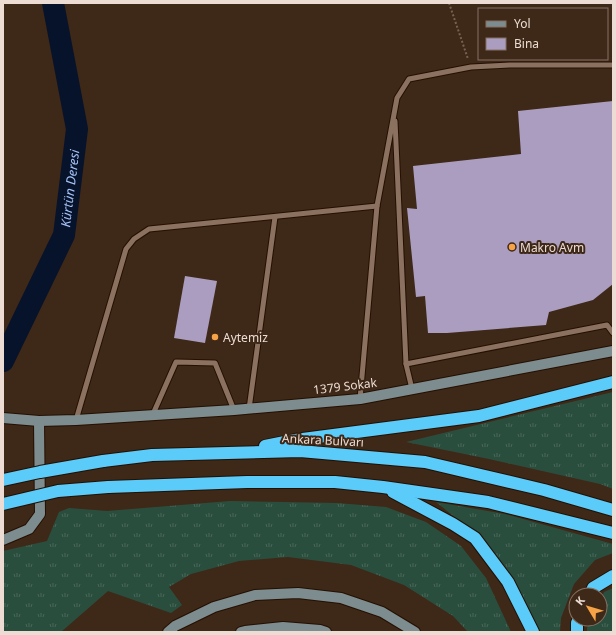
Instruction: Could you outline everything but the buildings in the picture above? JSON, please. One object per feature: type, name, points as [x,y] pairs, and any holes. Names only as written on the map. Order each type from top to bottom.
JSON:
[{"type":"highway","points":[[236,453],[295,440],[479,416],[613,382]]},
{"type":"highway","name":"Ankara Bulvarı","points":[[3,480],[103,461],[152,455],[300,451],[425,462],[544,490],[613,510]]},
{"type":"highway","points":[[3,504],[58,491],[108,487],[247,482],[335,482],[383,487],[488,502],[613,533]]},
{"type":"highway","points":[[383,487],[453,524],[475,538],[508,582],[533,632]]},
{"type":"highway","points":[[595,587],[613,576]]},
{"type":"street","name":"1379 Sokak","points":[[3,418],[76,420],[249,409],[360,399],[613,351]]},
{"type":"street","points":[[3,540],[29,529],[40,514],[37,420]]},
{"type":"street","points":[[168,632],[175,626],[214,607],[255,595],[298,593],[341,598],[382,612],[415,632]]},
{"type":"street","points":[[241,632],[283,627],[320,630],[326,632]]},
{"type":"lane","points":[[360,399],[377,206],[397,98],[409,79],[472,67],[510,65],[613,65]]},
{"type":"lane","points":[[394,112],[406,364],[412,389]]},
{"type":"lane","points":[[76,420],[126,249],[134,239],[149,229],[377,206]]},
{"type":"lane","points":[[249,409],[275,217]]},
{"type":"lane","points":[[406,364],[607,325],[613,333]]},
{"type":"lane","points":[[153,414],[176,362],[215,363],[234,410]]},
{"type":"path","points":[[449,3],[472,67]]},
{"type":"green space","points":[[613,392],[613,489],[600,484],[406,442]]},
{"type":"green space","points":[[230,501],[337,503],[386,507],[426,522],[461,546],[486,578],[511,632],[468,632],[453,616],[404,585],[351,565],[288,557],[239,561],[191,574],[169,587],[182,605],[171,613],[108,591],[61,632],[3,632],[3,551],[47,541],[59,512],[69,508],[107,511]]},
{"type":"green space","points":[[436,502],[505,514],[613,544],[613,553],[595,560],[573,587],[568,587],[568,600],[561,618],[560,632],[538,632],[473,532]]},
{"type":"green space","points":[[613,588],[613,632],[587,632],[588,627],[608,627],[608,590]]},
{"type":"waterway","name":"Kürtün Deresi","points":[[3,361],[64,235],[77,129],[53,3]]},
{"type":"place","name":"Makro Avm","points":[[512,247]]},
{"type":"place","name":"Aytemiz","points":[[215,337]]}]
